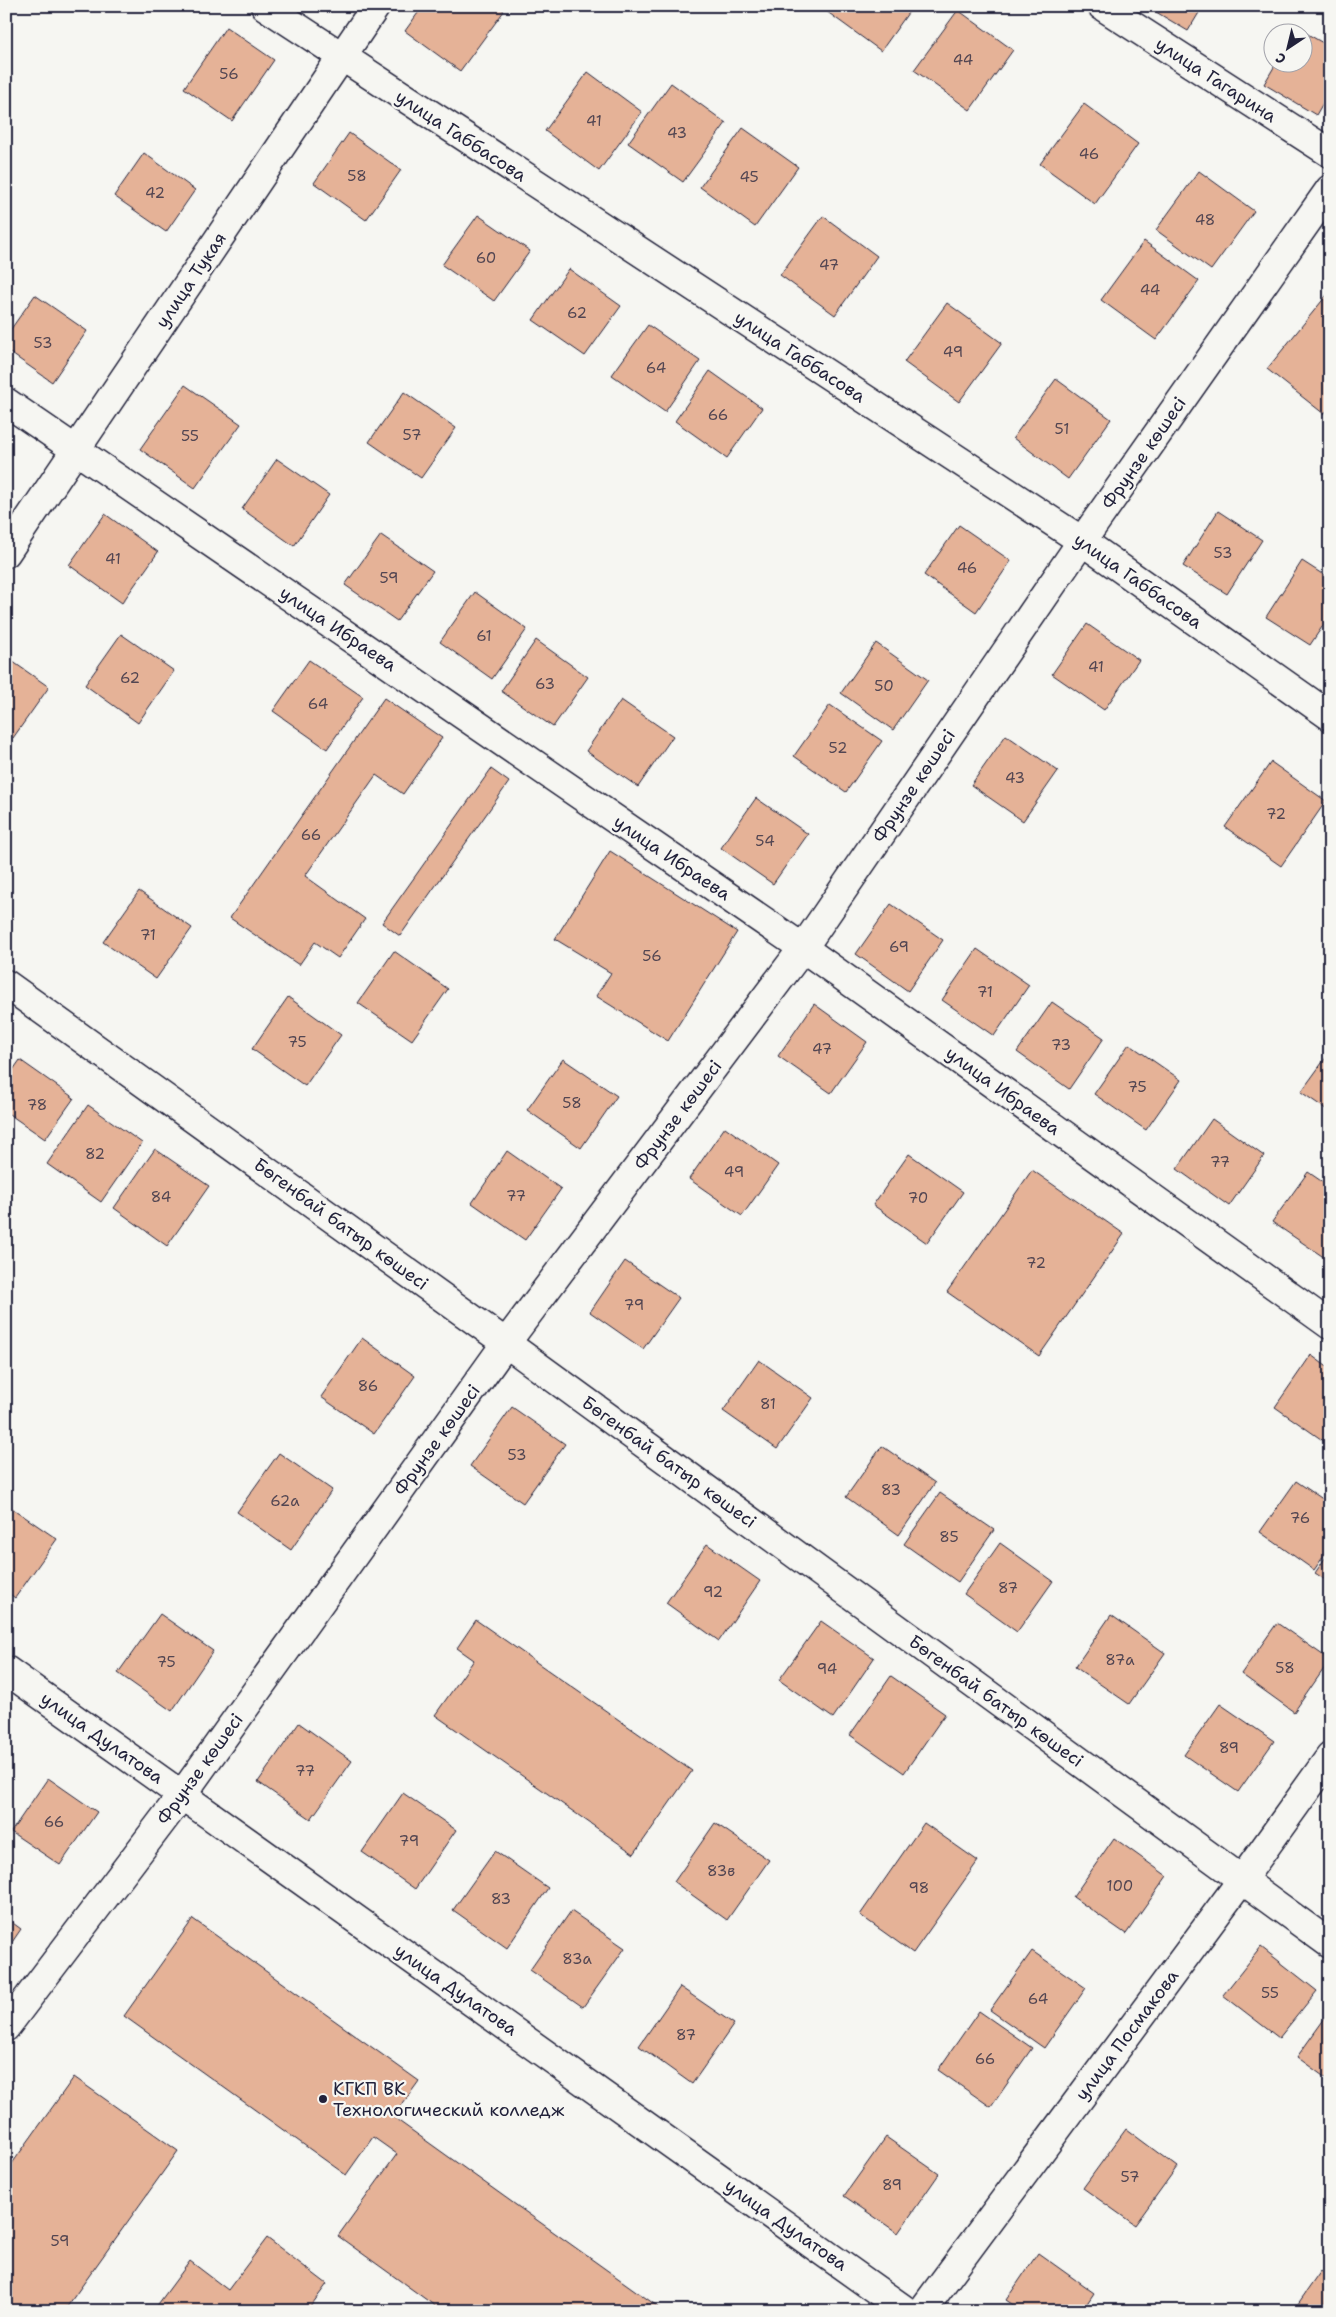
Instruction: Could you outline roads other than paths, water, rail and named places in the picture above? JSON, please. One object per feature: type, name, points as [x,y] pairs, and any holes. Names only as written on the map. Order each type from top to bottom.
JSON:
[{"type":"street","name":"улица Габбасова","points":[[265,6],[1082,542],[1330,716]]},
{"type":"street","name":"улица Тукая","points":[[6,553],[376,6]]},
{"type":"street","name":"улица Гагарина","points":[[1102,6],[1330,153]]},
{"type":"street","name":"Фрунзе көшесі","points":[[6,2027],[182,1795],[506,1343],[803,948],[1082,542],[1330,189]]},
{"type":"street","name":"улица Ибраева","points":[[6,402],[803,948],[1330,1325]]},
{"type":"street","name":"Бөгенбай батыр көшесі","points":[[6,984],[506,1343],[1241,1881],[1330,1944]]},
{"type":"street","name":"улица Дулатова","points":[[6,1670],[906,2311]]},
{"type":"street","name":"улица Посмакова","points":[[922,2311],[1241,1881],[1330,1757]]},
{"type":"place","name":"КГКП ВК Технологический колледж","points":[[323,2099]]}]
